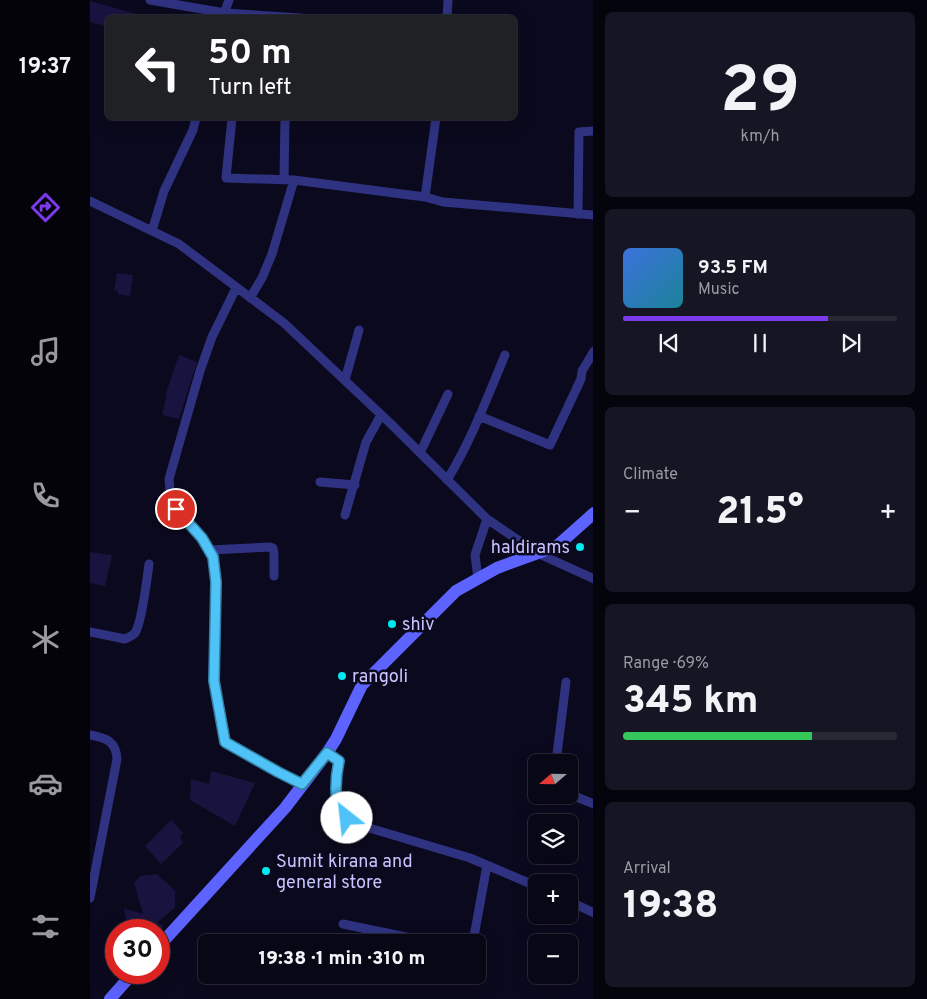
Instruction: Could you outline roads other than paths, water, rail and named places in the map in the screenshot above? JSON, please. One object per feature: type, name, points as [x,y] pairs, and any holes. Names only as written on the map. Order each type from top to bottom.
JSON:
[{"type":"main road","points":[[170,934],[286,808],[336,739],[362,685],[456,591],[497,568],[556,546],[593,513]]},
{"type":"main road","points":[[110,999],[123,984]]},
{"type":"street","points":[[150,0],[224,15],[229,0]]},
{"type":"street","points":[[446,15],[448,0]]},
{"type":"street","points":[[152,231],[164,191],[193,130],[196,120]]},
{"type":"street","points":[[232,120],[226,178],[294,180],[425,197],[443,202],[593,215]]},
{"type":"street","points":[[284,180],[285,120]]},
{"type":"street","points":[[425,197],[436,120]]},
{"type":"street","points":[[578,214],[579,132],[593,131]]},
{"type":"street","points":[[250,298],[262,278],[272,254],[294,180]]},
{"type":"street","points":[[90,201],[179,244],[284,323],[488,520],[537,553],[593,579]]},
{"type":"street","points":[[236,288],[212,337],[200,371],[169,479],[170,491],[176,509],[202,538],[213,557],[216,582],[214,681],[225,742],[302,784]]},
{"type":"street","points":[[345,380],[359,330]]},
{"type":"street","points":[[479,416],[550,445],[581,379],[582,370],[593,351]]},
{"type":"street","points":[[447,480],[458,462],[505,356]]},
{"type":"street","points":[[420,453],[448,394]]},
{"type":"street","points":[[346,515],[366,442],[381,415]]},
{"type":"street","points":[[320,482],[354,485]]},
{"type":"street","points":[[478,579],[475,555],[488,520]]},
{"type":"street","points":[[210,550],[270,546],[274,550],[274,576]]},
{"type":"street","points":[[90,632],[125,639],[134,633],[138,627],[149,564]]},
{"type":"street","points":[[557,754],[566,682]]},
{"type":"street","points":[[90,735],[107,739],[117,753],[116,767],[94,855],[90,898]]},
{"type":"street","points":[[327,753],[339,761],[336,773],[335,794],[338,812],[356,824],[470,858],[528,883]]},
{"type":"street","points":[[578,798],[593,804]]},
{"type":"street","points":[[475,934],[487,865]]},
{"type":"street","points":[[578,906],[593,913]]},
{"type":"street","points":[[343,924],[391,934]]},
{"type":"place","name":"haldirams","points":[[580,547]]},
{"type":"place","name":"shiv","points":[[392,624]]},
{"type":"place","name":"rangoli","points":[[342,676]]},
{"type":"place","name":"Sumit kirana and general store","points":[[266,871]]}]
